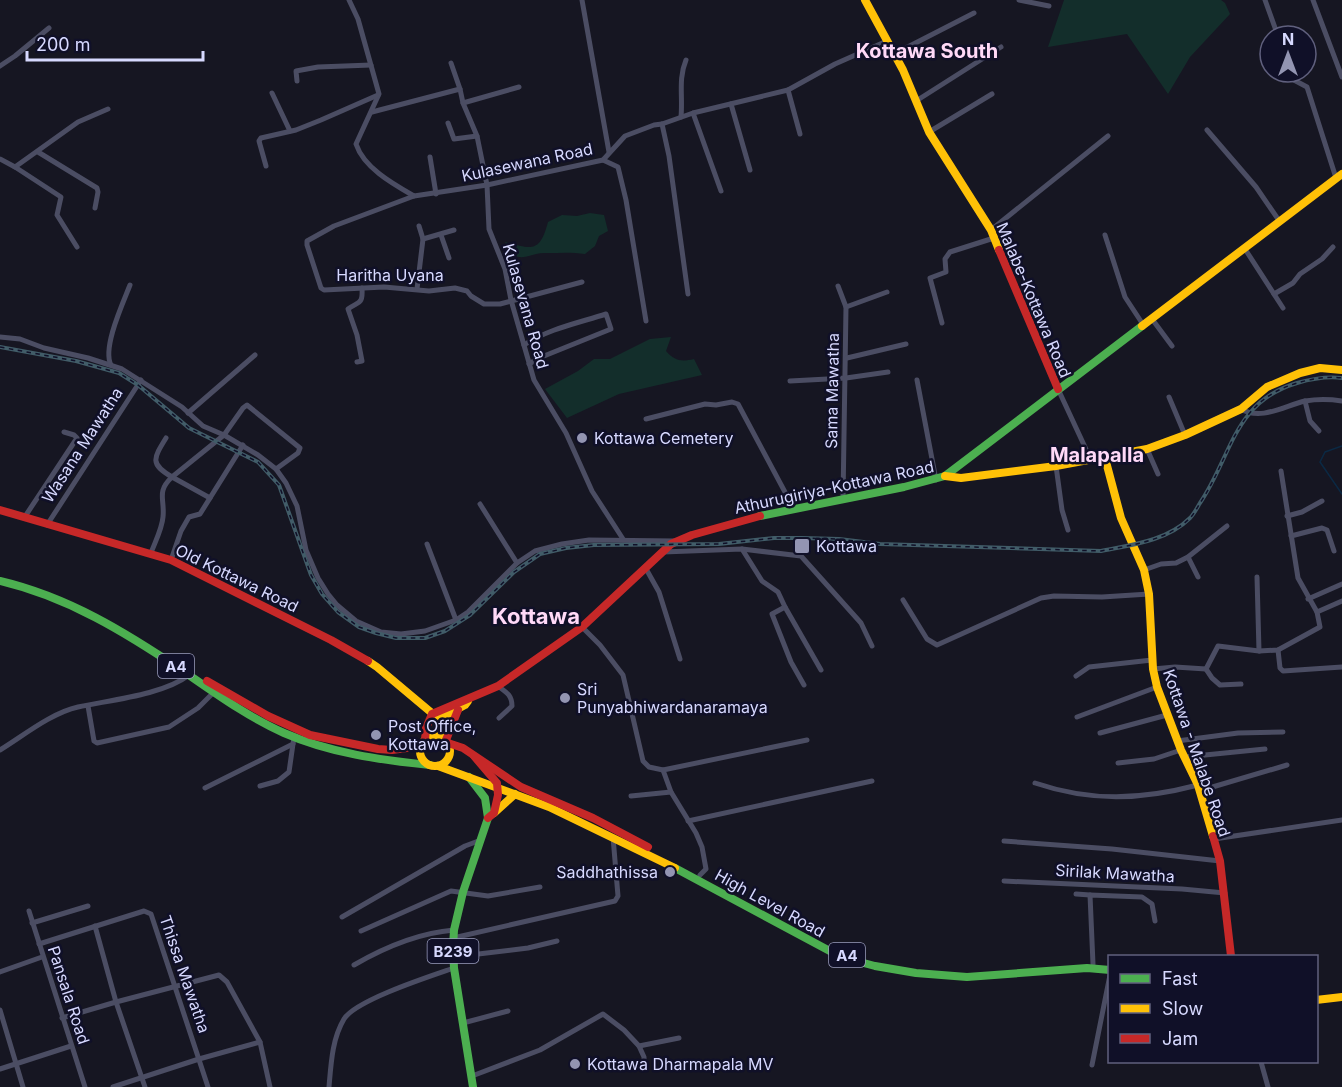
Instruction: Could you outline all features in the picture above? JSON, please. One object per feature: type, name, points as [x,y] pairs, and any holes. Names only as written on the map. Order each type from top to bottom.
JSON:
[{"type":"main road","name":"Malabe-Kottawa Road","points":[[865,0],[894,54],[929,132],[993,234],[1058,389]]},
{"type":"main road","name":"Athurugiriya-Kottawa Road","points":[[436,717],[458,710],[468,701],[498,686],[582,627],[671,544],[722,525],[936,480],[945,476],[1339,176]]},
{"type":"main road","points":[[945,476],[961,478],[1056,466],[1147,449],[1185,435],[1241,409],[1267,387],[1300,373],[1320,368],[1342,370]]},
{"type":"main road","name":"Kottawa - Malabe Road","points":[[1106,458],[1121,518],[1144,570],[1149,594],[1152,660],[1157,687],[1198,788],[1220,861],[1231,955]]},
{"type":"main road","name":"Old Kottawa Road","points":[[0,510],[171,560],[348,649],[395,681],[436,717]]},
{"type":"main road","name":"High Level Road","points":[[0,579],[34,589],[92,615],[142,643],[214,692],[293,740],[401,763],[434,765],[549,807],[663,861],[841,957],[916,974],[967,975],[1108,968]]},
{"type":"main road","name":"High Level Road","points":[[0,579],[36,585],[94,611],[144,640],[200,678],[298,730],[338,742],[378,749],[392,750],[423,743]]},
{"type":"main road","name":"Athurugiriya-Kottawa Road","points":[[436,717],[460,702],[468,701]]},
{"type":"main road","points":[[446,741],[458,710]]},
{"type":"main road","points":[[436,717],[443,725],[450,748],[449,757],[442,764],[434,765],[426,763],[421,755],[426,728],[436,717]]},
{"type":"main road","points":[[423,743],[434,736],[446,741]]},
{"type":"main road","name":"High Level Road","points":[[446,741],[463,748],[521,787],[607,825],[783,923],[850,956],[916,970],[967,975],[1093,964],[1108,968]]},
{"type":"main road","points":[[474,756],[496,780],[498,787]]},
{"type":"main road","points":[[469,777],[485,798],[491,815],[515,794]]},
{"type":"main road","name":"B239","points":[[473,1087],[454,968],[453,934],[463,892],[491,815],[498,787]]},
{"type":"main road","points":[[1318,1002],[1342,999]]},
{"type":"street","points":[[348,0],[358,19],[379,94],[356,144],[359,153],[365,161],[414,196]]},
{"type":"street","points":[[582,0],[609,152]]},
{"type":"street","points":[[1019,0],[1049,6]]},
{"type":"street","points":[[1265,0],[1274,24]]},
{"type":"street","points":[[1313,0],[1342,77]]},
{"type":"street","points":[[894,54],[974,13]]},
{"type":"street","points":[[0,66],[49,28]]},
{"type":"street","name":"Kulasewana Road","points":[[414,196],[487,185],[603,160],[625,136],[654,124],[662,124],[693,113],[788,90],[835,64],[887,41]]},
{"type":"street","points":[[916,101],[1001,47]]},
{"type":"street","points":[[681,117],[683,103],[680,87],[686,60]]},
{"type":"street","name":"Kulasevana Road","points":[[451,63],[463,103],[477,136],[487,185],[489,229],[505,269],[511,300],[534,380],[566,433],[592,491],[623,539]]},
{"type":"street","points":[[297,81],[296,71],[318,67],[370,65]]},
{"type":"street","points":[[1301,84],[1307,87],[1339,176]]},
{"type":"street","points":[[463,103],[519,87]]},
{"type":"street","points":[[372,112],[460,89]]},
{"type":"street","points":[[788,90],[800,134]]},
{"type":"street","points":[[272,93],[293,130]]},
{"type":"street","points":[[266,166],[259,141],[261,138],[293,130],[353,108],[379,94]]},
{"type":"street","points":[[929,132],[992,94]]},
{"type":"street","points":[[730,104],[750,170]]},
{"type":"street","points":[[15,167],[78,122],[108,109]]},
{"type":"street","points":[[693,113],[721,191]]},
{"type":"street","points":[[448,123],[454,139],[477,136]]},
{"type":"street","points":[[662,124],[671,167],[688,294]]},
{"type":"street","points":[[1207,130],[1256,187],[1280,222]]},
{"type":"street","points":[[942,323],[930,278],[946,272],[945,259],[950,252],[993,234],[1108,136]]},
{"type":"street","points":[[38,152],[97,188],[95,208]]},
{"type":"street","points":[[430,157],[436,194]]},
{"type":"street","points":[[0,159],[60,197],[57,215],[76,247]]},
{"type":"street","points":[[603,160],[618,167],[626,200],[646,321]]},
{"type":"street","name":"Haritha Uyana","points":[[414,196],[334,226],[308,241],[307,245],[321,288],[324,290],[362,288],[429,291],[455,288],[467,291],[484,304],[500,304],[582,282]]},
{"type":"street","points":[[417,289],[423,239],[419,226]]},
{"type":"street","points":[[423,239],[454,230]]},
{"type":"street","points":[[1105,234],[1125,297],[1144,326]]},
{"type":"street","points":[[441,235],[449,258]]},
{"type":"street","points":[[1274,294],[1293,283],[1300,274],[1322,259],[1333,247]]},
{"type":"street","points":[[1245,249],[1283,308]]},
{"type":"street","points":[[111,365],[108,360],[113,327],[130,285]]},
{"type":"street","name":"Sama Mawatha","points":[[838,286],[846,307],[843,499]]},
{"type":"street","points":[[357,363],[362,361],[357,335],[348,309],[360,303],[363,297],[362,288]]},
{"type":"street","points":[[846,307],[887,292]]},
{"type":"street","points":[[524,345],[559,329],[606,314],[611,329],[529,364]]},
{"type":"street","points":[[1152,319],[1172,346]]},
{"type":"street","points":[[0,337],[20,339],[44,348],[122,369],[182,406],[202,426],[258,454],[276,469],[286,483],[297,506],[306,550],[318,578],[337,605],[356,621],[381,632],[401,634],[426,631],[456,620],[468,612],[517,563],[535,551],[589,540],[677,542]]},
{"type":"street","points":[[847,358],[906,344]]},
{"type":"street","points":[[188,413],[255,355]]},
{"type":"street","points":[[790,381],[846,378],[888,372]]},
{"type":"street","name":"Wasana Mawatha","points":[[47,525],[141,380]]},
{"type":"street","points":[[917,380],[936,480]]},
{"type":"street","points":[[1058,389],[1091,460]]},
{"type":"street","points":[[1168,397],[1185,435]]},
{"type":"street","points":[[1241,409],[1249,414],[1267,413],[1305,401],[1327,399],[1342,401]]},
{"type":"street","points":[[1305,401],[1310,421],[1319,431]]},
{"type":"street","points":[[646,419],[705,404],[716,405],[732,402],[738,404],[794,509]]},
{"type":"street","points":[[151,553],[163,517],[162,493],[165,484],[224,435],[247,405],[300,448],[298,453],[276,469]]},
{"type":"street","points":[[24,518],[77,438],[64,432]]},
{"type":"street","points":[[166,438],[156,461],[159,469],[210,498]]},
{"type":"street","points":[[171,560],[181,531],[189,517],[200,514],[243,446]]},
{"type":"street","points":[[1147,449],[1158,474]]},
{"type":"street","points":[[1056,466],[1062,510],[1068,530]]},
{"type":"street","points":[[1206,669],[1218,646],[1259,651],[1278,650],[1320,627],[1317,612],[1298,578],[1281,471]]},
{"type":"street","points":[[1287,516],[1302,512],[1322,501]]},
{"type":"street","points":[[480,504],[517,563]]},
{"type":"street","points":[[1144,570],[1161,564],[1176,563],[1188,557],[1227,526]]},
{"type":"street","points":[[1291,536],[1322,528],[1327,531],[1334,551]]},
{"type":"street","points":[[427,544],[456,620]]},
{"type":"street","points":[[663,552],[742,549],[801,556],[861,623],[872,646]]},
{"type":"street","points":[[742,549],[762,581],[778,592],[821,670]]},
{"type":"street","points":[[1188,557],[1198,577]]},
{"type":"street","points":[[645,567],[659,592],[680,659]]},
{"type":"street","points":[[1257,577],[1259,651]]},
{"type":"street","points":[[1308,599],[1342,584]]},
{"type":"street","points":[[903,600],[927,639],[937,645],[1041,598],[1149,594]]},
{"type":"street","points":[[1317,612],[1342,601]]},
{"type":"street","points":[[785,607],[772,614],[791,662],[804,685]]},
{"type":"street","points":[[582,627],[600,645],[623,675],[643,761],[650,767],[663,770],[807,740]]},
{"type":"street","points":[[1278,650],[1282,671],[1342,667]]},
{"type":"street","points":[[1076,676],[1089,667],[1152,660]]},
{"type":"street","points":[[1153,669],[1175,667],[1206,669]]},
{"type":"street","points":[[1206,669],[1220,685],[1241,684]]},
{"type":"street","points":[[0,750],[41,724],[76,708],[173,686],[189,675]]},
{"type":"street","points":[[498,686],[510,694],[512,700],[512,706],[499,718]]},
{"type":"street","points":[[1077,717],[1157,687]]},
{"type":"street","points":[[88,706],[94,741],[98,743],[170,727],[198,708],[214,692]]},
{"type":"street","points":[[1100,733],[1167,715]]},
{"type":"street","points":[[1177,741],[1238,733],[1283,732]]},
{"type":"street","points":[[260,786],[278,781],[289,772],[293,740]]},
{"type":"street","points":[[205,788],[293,740]]},
{"type":"street","points":[[1118,763],[1183,753],[1265,749]]},
{"type":"street","points":[[1035,783],[1081,796],[1139,798],[1198,788],[1287,765]]},
{"type":"street","points":[[663,770],[671,792],[702,847],[706,868],[700,875]]},
{"type":"street","points":[[687,821],[872,781]]},
{"type":"street","points":[[632,796],[671,792]]},
{"type":"street","points":[[1214,839],[1342,820]]},
{"type":"street","points":[[354,965],[394,944],[435,931],[453,934],[615,901],[618,896],[613,837]]},
{"type":"street","points":[[342,917],[465,846],[481,840]]},
{"type":"street","points":[[1004,841],[1112,849],[1220,861]]},
{"type":"street","name":"Sirilak Mawatha","points":[[1004,881],[1225,893]]},
{"type":"street","points":[[361,930],[451,891],[488,896],[540,888]]},
{"type":"street","points":[[1076,894],[1142,897],[1152,904],[1155,921]]},
{"type":"street","points":[[1090,895],[1093,964]]},
{"type":"street","points":[[32,923],[88,906]]},
{"type":"street","name":"Pansala Road","points":[[28,911],[85,1087]]},
{"type":"street","name":"Thissa Mawatha","points":[[39,944],[144,911],[148,912],[153,917],[208,1087]]},
{"type":"street","points":[[94,926],[116,1002],[145,1087]]},
{"type":"street","points":[[453,957],[528,948],[557,941]]},
{"type":"street","points":[[0,972],[42,957]]},
{"type":"street","points":[[329,1087],[333,1047],[345,1018],[351,1012],[365,1003],[454,968]]},
{"type":"street","points":[[62,1018],[219,975],[224,978],[260,1042],[270,1087]]},
{"type":"street","points":[[1092,1065],[1108,985]]},
{"type":"street","points":[[0,1010],[23,1087]]},
{"type":"street","points":[[463,1023],[508,1011]]},
{"type":"street","points":[[472,1076],[540,1050],[603,1014],[624,1030],[639,1046],[644,1057],[644,1067]]},
{"type":"street","points":[[639,1046],[679,1038]]},
{"type":"street","points":[[113,1087],[260,1042]]},
{"type":"street","points":[[0,1069],[71,1046]]},
{"type":"street","points":[[1262,1063],[1268,1087]]},
{"type":"green space","points":[[1064,0],[1221,0],[1230,14],[1190,57],[1168,94],[1127,34],[1048,47]]},
{"type":"green space","points":[[590,213],[604,215],[608,231],[599,236],[595,246],[585,254],[541,253],[520,257],[510,254],[505,242],[534,246],[542,239],[548,222],[562,215],[577,216]]},
{"type":"green space","points":[[671,337],[666,351],[678,360],[694,359],[702,375],[619,394],[567,418],[545,389],[578,371],[594,359],[610,359],[650,339]]},
{"type":"waterway","points":[[1342,446],[1325,452],[1320,462],[1342,494]]},
{"type":"railway","points":[[0,347],[76,361],[119,373],[138,385],[189,428],[258,462],[279,485],[311,575],[322,594],[338,612],[359,627],[396,638],[425,638],[445,631],[470,615],[514,572],[540,554],[566,548],[594,545],[719,544],[774,538],[802,538],[839,539],[880,544],[1101,551],[1148,541],[1171,532],[1191,516],[1211,485],[1236,432],[1259,403],[1276,392],[1297,383],[1319,378],[1342,378]]},
{"type":"railway","points":[[820,549],[856,547]]},
{"type":"traffic: fast","points":[[760,516],[904,487],[945,476],[1142,326]]},
{"type":"traffic: fast","points":[[0,581],[49,596],[95,617],[140,643],[245,712],[284,733],[319,746],[356,755],[430,765]]},
{"type":"traffic: fast","points":[[469,777],[485,798],[488,818],[463,892],[454,930],[453,947],[454,968],[473,1087]]},
{"type":"traffic: fast","points":[[675,868],[841,957],[875,966],[916,973],[967,977],[1087,968],[1108,970]]},
{"type":"traffic: slow","points":[[865,0],[903,70],[929,132],[991,230],[999,250]]},
{"type":"traffic: slow","points":[[1142,326],[1342,174]]},
{"type":"traffic: slow","points":[[945,476],[961,478],[1056,466],[1147,449],[1185,435],[1241,409],[1267,387],[1300,373],[1320,368],[1342,370]]},
{"type":"traffic: slow","points":[[1105,458],[1121,518],[1144,570],[1149,594],[1153,669],[1157,687],[1181,750],[1198,785],[1213,836]]},
{"type":"traffic: slow","points":[[368,661],[439,719]]},
{"type":"traffic: slow","points":[[439,719],[465,705],[468,701]]},
{"type":"traffic: slow","points":[[439,719],[443,725],[443,738]]},
{"type":"traffic: slow","points":[[435,736],[446,740],[450,751],[446,762],[435,766],[424,762],[420,751],[424,740],[435,736]]},
{"type":"traffic: slow","points":[[438,766],[549,807],[675,868]]},
{"type":"traffic: slow","points":[[494,813],[515,794]]},
{"type":"traffic: slow","points":[[1318,1000],[1342,997]]},
{"type":"traffic: jam","points":[[999,250],[1058,389]]},
{"type":"traffic: jam","points":[[0,510],[171,560],[331,640],[368,661]]},
{"type":"traffic: jam","points":[[425,740],[426,728],[432,714],[498,686],[582,627],[671,544],[692,535],[760,516]]},
{"type":"traffic: jam","points":[[207,681],[268,716],[310,735],[378,749],[392,750],[421,746]]},
{"type":"traffic: jam","points":[[446,740],[458,710]]},
{"type":"traffic: jam","points":[[448,743],[463,748],[521,787],[593,818],[648,847]]},
{"type":"traffic: jam","points":[[474,756],[497,783],[498,795],[494,813],[488,818]]},
{"type":"traffic: jam","points":[[1213,836],[1220,861],[1231,955]]},
{"type":"place","name":"Kottawa Cemetery","points":[[582,438]]},
{"type":"place","name":"Kottawa","points":[[802,546]]},
{"type":"place","name":"Sri Punyabhiwardanaramaya","points":[[565,698]]},
{"type":"place","name":"Post Office, Kottawa","points":[[376,735]]},
{"type":"place","name":"Saddhathissa","points":[[670,872]]},
{"type":"place","name":"Kottawa Dharmapala MV","points":[[575,1064]]},
{"type":"district","name":"Kottawa South","points":[[927,51]]},
{"type":"district","name":"Malapalla","points":[[1097,455]]},
{"type":"district","name":"Kottawa","points":[[536,616]]}]
